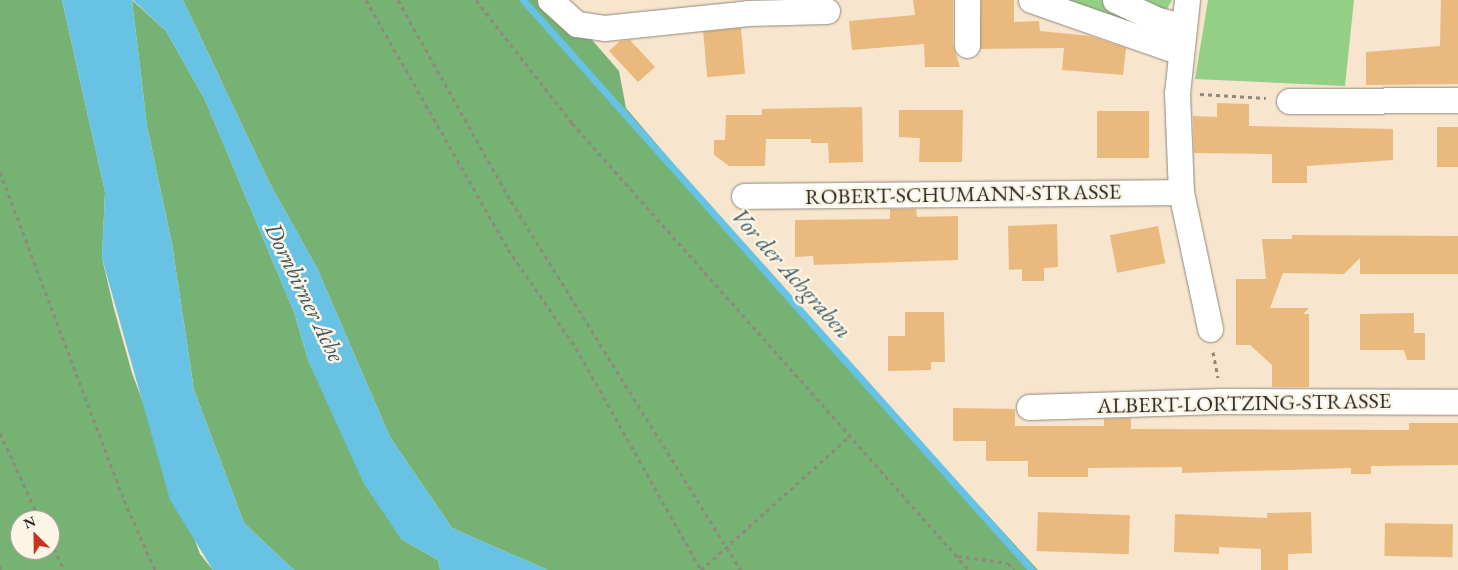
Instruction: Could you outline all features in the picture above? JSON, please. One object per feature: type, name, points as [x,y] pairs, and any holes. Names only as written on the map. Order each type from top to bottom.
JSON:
[{"type":"street","points":[[550,0],[577,24],[604,28],[748,13],[827,11]]},
{"type":"street","points":[[967,0],[968,45]]},
{"type":"street","points":[[1031,0],[1180,52]]},
{"type":"street","points":[[1115,0],[1158,20],[1182,26]]},
{"type":"street","points":[[1187,0],[1182,26],[1177,93],[1181,192],[1210,329]]},
{"type":"street","points":[[1288,101],[1458,100]]},
{"type":"street","name":"ROBERT-SCHUMANN-STRASSE","points":[[744,196],[1181,192]]},
{"type":"street","name":"ALBERT-LORTZING-STRASSE","points":[[1029,407],[1221,401],[1458,402]]},
{"type":"path","points":[[366,0],[508,249],[576,348],[701,570],[726,545],[851,435]]},
{"type":"path","points":[[398,0],[511,201],[741,570]]},
{"type":"path","points":[[476,0],[572,122],[969,570]]},
{"type":"path","points":[[1177,93],[1288,101]]},
{"type":"path","points":[[0,172],[109,463],[155,570]]},
{"type":"path","points":[[1210,329],[1221,401]]},
{"type":"path","points":[[0,433],[35,510]]},
{"type":"path","points":[[957,556],[1008,563],[1014,570]]},
{"type":"green space","points":[[0,0],[62,0],[105,192],[102,258],[114,309],[132,373],[200,554],[213,570],[0,570]]},
{"type":"green space","points":[[132,0],[166,31],[205,100],[294,312],[309,363],[401,539],[438,560],[440,570],[294,570],[244,523],[194,390],[172,244],[147,126]]},
{"type":"green space","points":[[183,0],[541,0],[586,33],[619,71],[626,108],[763,269],[1038,570],[548,570],[452,528],[390,437],[317,268],[269,182]]},
{"type":"green space","points":[[1057,0],[1172,0],[1153,34]]},
{"type":"green space","points":[[1208,0],[1354,0],[1345,86],[1195,79]]},
{"type":"water","points":[[62,0],[132,0],[147,126],[172,244],[194,390],[244,523],[294,570],[213,570],[170,500],[102,258],[105,192]]},
{"type":"water","name":"Dornbirner Ache","points":[[133,0],[183,0],[269,182],[317,268],[390,437],[452,528],[548,570],[440,570],[438,560],[401,539],[364,484],[309,363],[294,312],[205,100],[166,31]]},
{"type":"building","points":[[913,0],[953,0],[953,45],[960,67],[925,67],[924,44],[852,50],[849,21],[915,15]]},
{"type":"building","points":[[981,0],[1014,0],[1014,22],[1039,21],[1040,31],[1090,36],[1126,48],[1123,75],[1062,70],[1064,48],[980,49]]},
{"type":"building","points":[[1441,0],[1458,0],[1458,84],[1366,85],[1366,52],[1440,46]]},
{"type":"building","points":[[741,28],[745,74],[707,77],[703,31]]},
{"type":"building","points":[[630,40],[655,67],[638,82],[609,51],[620,41]]},
{"type":"building","points":[[1217,103],[1249,104],[1249,126],[1393,129],[1393,160],[1307,166],[1307,183],[1272,183],[1272,154],[1194,153],[1193,116],[1217,117]]},
{"type":"building","points":[[862,107],[863,162],[829,163],[828,143],[811,143],[811,139],[766,139],[765,166],[729,166],[714,155],[714,140],[725,140],[726,115],[762,115],[762,109]]},
{"type":"building","points":[[899,110],[963,110],[962,162],[919,162],[920,138],[899,137]]},
{"type":"building","points":[[1097,111],[1149,111],[1149,158],[1097,158]]},
{"type":"building","points":[[1437,127],[1458,127],[1458,167],[1437,167]]},
{"type":"building","points":[[890,209],[916,209],[917,217],[958,216],[958,260],[814,265],[813,256],[795,257],[795,220],[890,219]]},
{"type":"building","points":[[1057,224],[1058,267],[1044,268],[1044,281],[1022,281],[1022,269],[1009,270],[1008,226]]},
{"type":"building","points":[[1158,226],[1165,263],[1117,273],[1110,235]]},
{"type":"building","points":[[1292,235],[1458,236],[1458,274],[1360,274],[1360,258],[1344,274],[1283,273],[1270,308],[1309,308],[1303,314],[1309,314],[1309,387],[1272,387],[1272,365],[1250,345],[1236,345],[1236,279],[1266,279],[1262,239],[1292,239]]},
{"type":"building","points":[[905,312],[944,312],[945,362],[931,362],[931,370],[888,371],[888,336],[905,336]]},
{"type":"building","points":[[1414,313],[1414,333],[1425,333],[1425,360],[1407,360],[1404,350],[1360,350],[1360,314]]},
{"type":"building","points":[[953,408],[1015,409],[1015,426],[1104,426],[1104,419],[1131,418],[1131,429],[1409,430],[1409,423],[1458,423],[1458,465],[1371,466],[1371,474],[1351,474],[1351,468],[1182,473],[1182,467],[1088,468],[1088,477],[1028,477],[1028,461],[986,461],[986,441],[953,441]]},
{"type":"building","points":[[1038,512],[1130,515],[1129,554],[1037,551]]},
{"type":"building","points":[[1311,512],[1312,553],[1288,554],[1288,570],[1261,570],[1261,549],[1219,547],[1219,554],[1174,552],[1175,514],[1267,518],[1267,513]]},
{"type":"building","points":[[1385,523],[1453,524],[1452,557],[1384,556]]},
{"type":"waterway","name":"Vor der Achgraben","points":[[523,0],[1032,570]]}]
